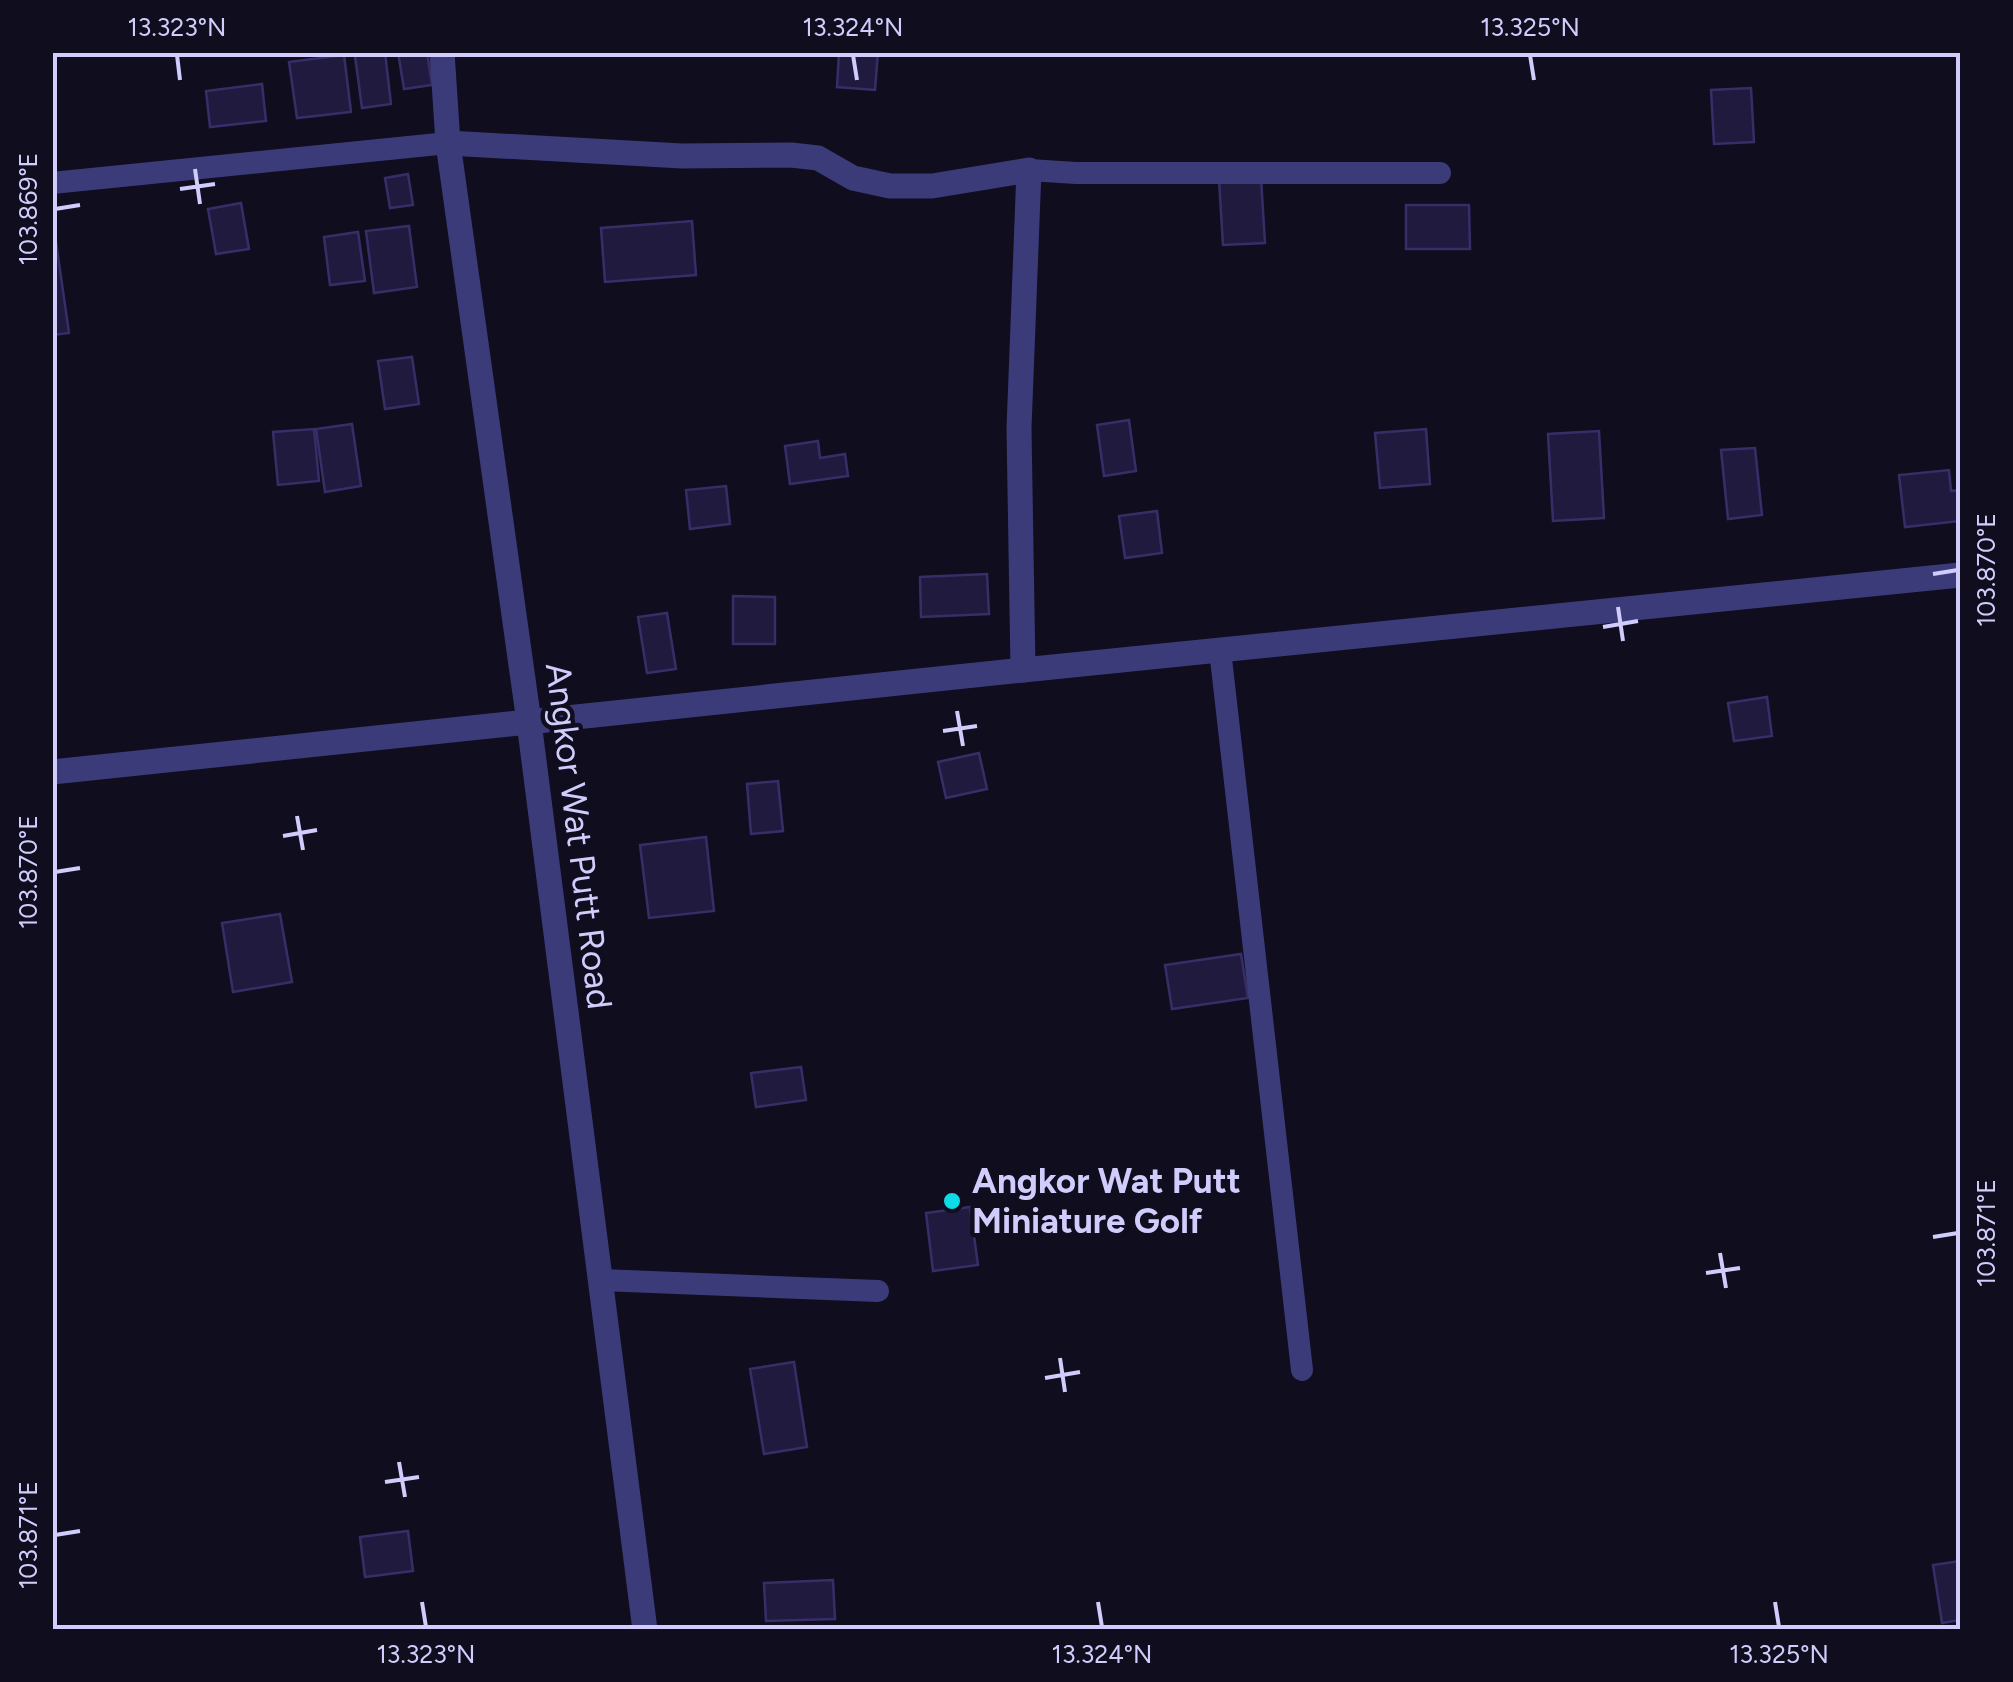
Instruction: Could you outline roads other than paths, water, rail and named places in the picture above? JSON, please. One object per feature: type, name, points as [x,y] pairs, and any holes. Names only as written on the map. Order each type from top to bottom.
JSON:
[{"type":"street","name":"Angkor Wat Putt Road","points":[[442,52],[448,144],[529,722],[646,1630]]},
{"type":"street","points":[[448,144],[682,156],[791,155],[818,158],[853,178],[890,186],[932,186],[1029,170],[1020,428],[1022,670]]},
{"type":"street","points":[[52,772],[1960,575]]},
{"type":"lane","points":[[52,182],[448,144]]},
{"type":"lane","points":[[1029,170],[1440,172]]},
{"type":"lane","points":[[1220,650],[1302,1370]]},
{"type":"lane","points":[[601,1280],[878,1291]]},
{"type":"place","name":"Angkor Wat Putt Miniature Golf","points":[[952,1201]]}]
